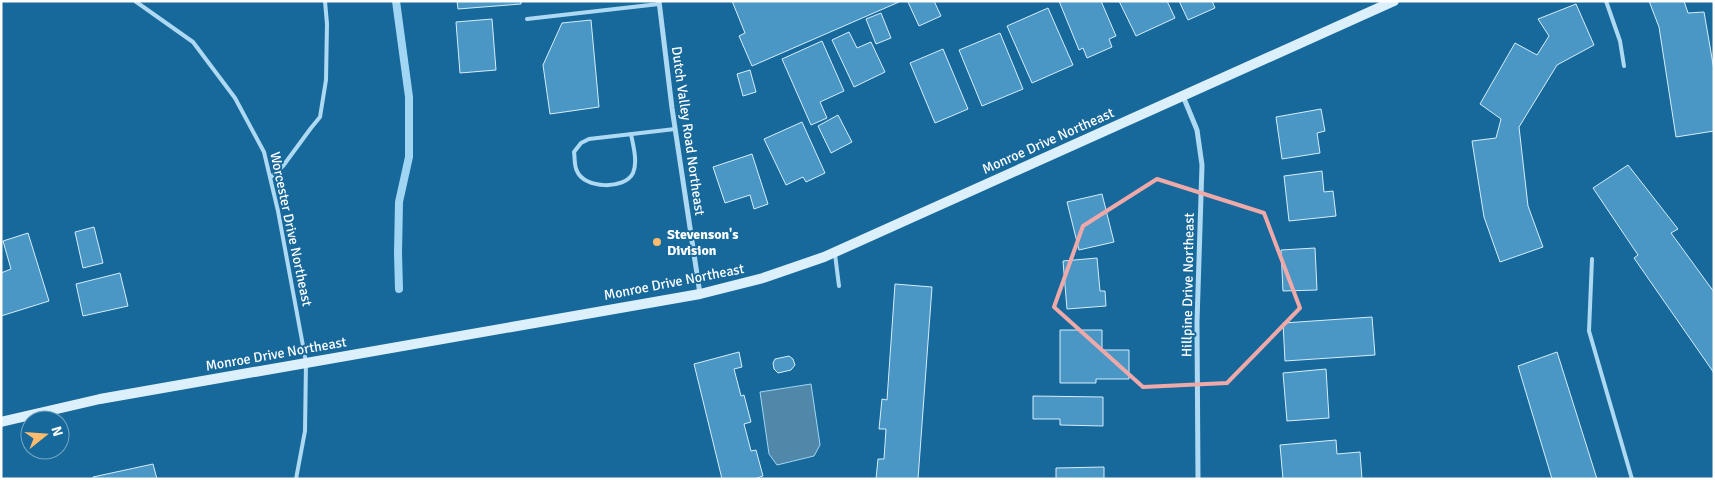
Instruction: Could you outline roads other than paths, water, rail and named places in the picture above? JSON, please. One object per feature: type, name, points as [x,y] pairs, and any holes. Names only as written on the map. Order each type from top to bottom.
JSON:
[{"type":"main road","name":"Monroe Drive Northeast","points":[[1,422],[100,399],[700,294],[763,278],[835,252],[1394,1]]},
{"type":"street","name":"Dutch Valley Road Northeast","points":[[659,2],[675,129],[700,294]]},
{"type":"street","name":"Hillpine Drive Northeast","points":[[1183,96],[1197,130],[1202,165],[1197,322],[1198,479]]},
{"type":"lane","name":"Worcester Drive Northeast","points":[[135,1],[193,42],[235,98],[264,152],[306,362],[306,430],[296,479]]},
{"type":"lane","points":[[270,177],[283,166],[320,118],[326,80],[327,24],[325,1]]},
{"type":"lane","points":[[1606,1],[1620,41],[1624,66]]},
{"type":"lane","points":[[527,19],[659,2]]},
{"type":"lane","points":[[631,134],[635,157],[633,173],[623,182],[598,185],[586,182],[576,171],[574,152],[580,143],[589,139],[631,134],[675,129]]},
{"type":"lane","points":[[835,252],[839,286]]},
{"type":"lane","points":[[1592,259],[1589,331],[1632,479]]},
{"type":"water","points":[[811,384],[820,445],[814,456],[777,465],[769,454],[760,392]]},
{"type":"waterway","points":[[396,1],[409,97],[409,157],[399,202],[399,289]]},
{"type":"place","name":"Stevenson's Division","points":[[657,242]]}]
